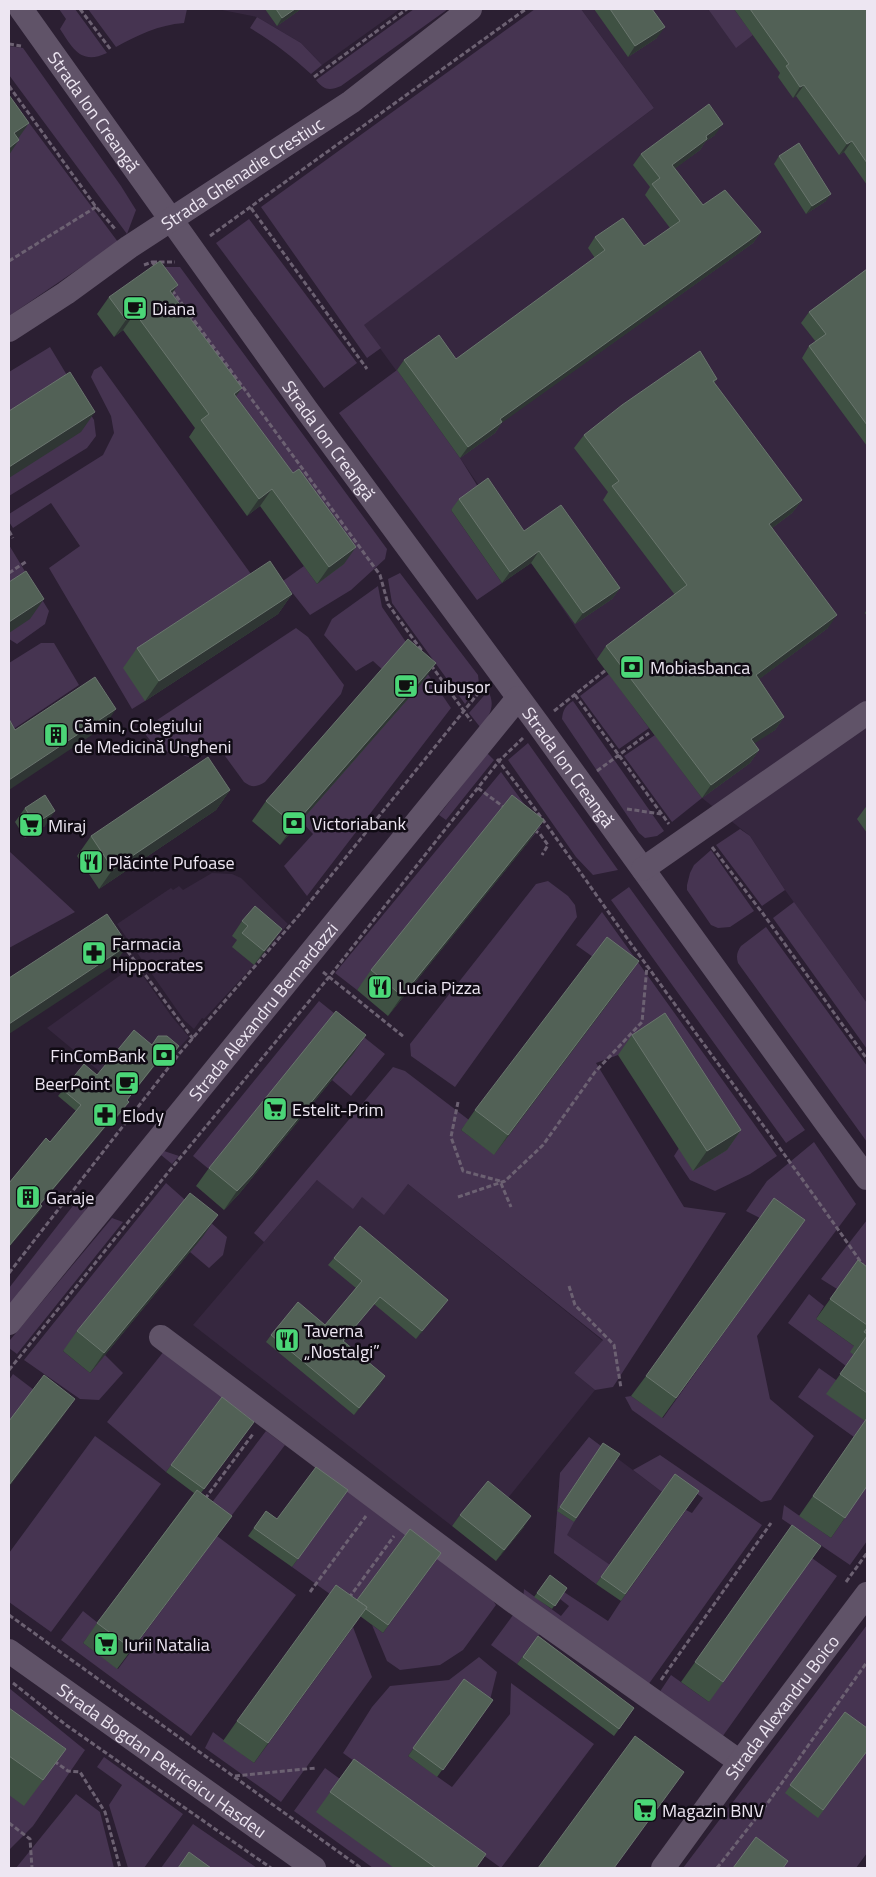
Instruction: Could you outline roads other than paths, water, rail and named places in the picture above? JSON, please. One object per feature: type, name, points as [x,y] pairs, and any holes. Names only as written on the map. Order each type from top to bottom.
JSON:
[{"type":"street","name":"Strada Ion Creangă","points":[[21,9],[306,409],[538,724],[867,1178]]},
{"type":"street","name":"Strada Ghenadie Crestiuc","points":[[9,330],[66,293],[129,247],[351,102],[470,9]]},
{"type":"street","name":"Strada Alexandru Bernardazzi","points":[[9,1323],[518,698]]},
{"type":"street","points":[[643,869],[867,713]]},
{"type":"street","points":[[162,1337],[510,1599],[740,1762]]},
{"type":"street","name":"Strada Alexandru Boico","points":[[663,1868],[740,1762],[867,1594]]},
{"type":"street","name":"Strada Bogdan Petriceicu Hasdeu","points":[[9,1651],[314,1868]]},
{"type":"place","name":"Diana","points":[[135,308]]},
{"type":"place","name":"Mobiasbanca","points":[[632,667]]},
{"type":"place","name":"Cuibușor","points":[[406,686]]},
{"type":"place","name":"Cămin, Colegiului de Medicină Ungheni","points":[[56,735]]},
{"type":"place","name":"Victoriabank","points":[[294,823]]},
{"type":"place","name":"Miraj","points":[[31,825]]},
{"type":"place","name":"Plăcinte Pufoase","points":[[91,862]]},
{"type":"place","name":"Farmacia Hippocrates","points":[[94,953]]},
{"type":"place","name":"Lucia Pizza","points":[[380,987]]},
{"type":"place","name":"FinComBank","points":[[164,1055]]},
{"type":"place","name":"BeerPoint","points":[[127,1083]]},
{"type":"place","name":"Estelit-Prim","points":[[275,1109]]},
{"type":"place","name":"Elody","points":[[105,1115]]},
{"type":"place","name":"Garaje","points":[[28,1197]]},
{"type":"place","name":"Taverna „Nostalgi”","points":[[287,1340]]},
{"type":"place","name":"Iurii Natalia","points":[[106,1644]]},
{"type":"place","name":"Magazin BNV","points":[[645,1810]]}]
